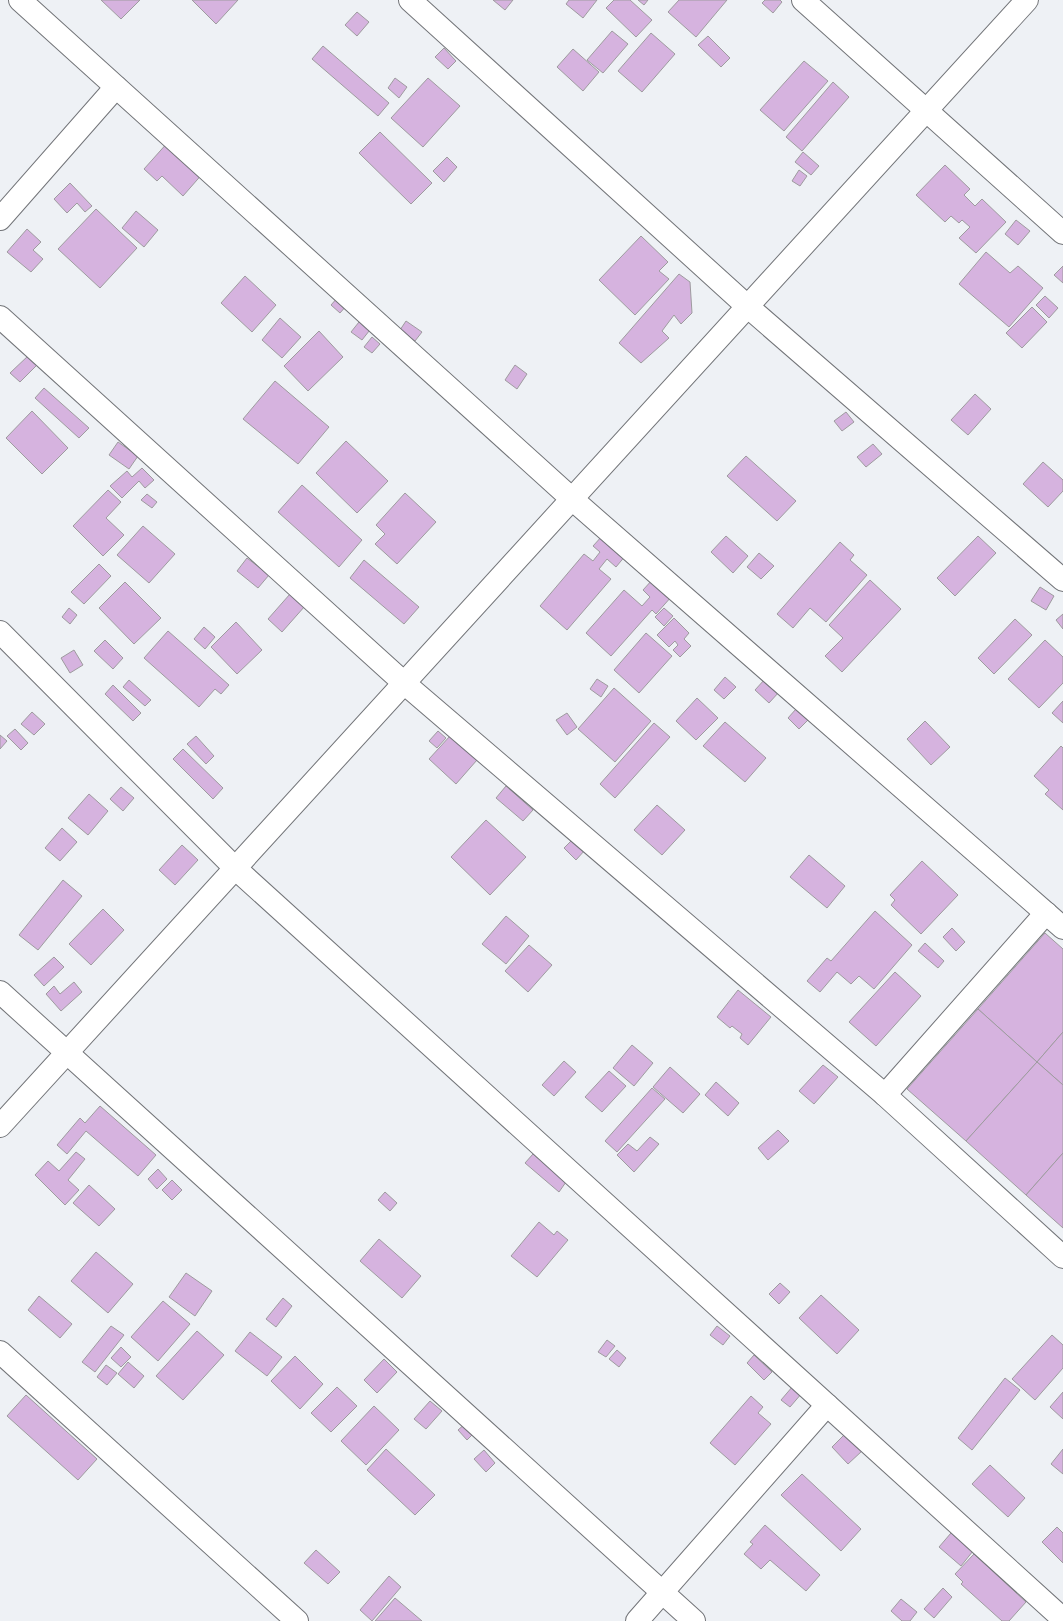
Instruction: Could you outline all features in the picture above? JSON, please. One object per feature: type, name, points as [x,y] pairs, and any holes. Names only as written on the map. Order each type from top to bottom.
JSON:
[{"type":"street","points":[[20,0],[572,499],[1063,928]]},
{"type":"street","points":[[410,0],[747,306],[1063,580]]},
{"type":"street","points":[[803,0],[1063,233]]},
{"type":"street","points":[[0,1126],[1027,0]]},
{"type":"street","points":[[0,219],[116,87]]},
{"type":"street","points":[[0,317],[404,682],[885,1095],[1063,1257]]},
{"type":"street","points":[[0,632],[235,868],[1063,1619]]},
{"type":"street","points":[[885,1095],[1046,913]]},
{"type":"street","points":[[0,992],[694,1621]]},
{"type":"street","points":[[0,1352],[297,1621]]},
{"type":"street","points":[[637,1621],[827,1405]]},
{"type":"building","points":[[101,0],[140,0],[121,19]]},
{"type":"building","points":[[192,0],[238,0],[216,24]]},
{"type":"building","points":[[493,0],[513,0],[505,10]]},
{"type":"building","points":[[569,0],[597,0],[583,18],[566,4]]},
{"type":"building","points":[[614,0],[630,0],[652,20],[636,37],[606,8]]},
{"type":"building","points":[[638,0],[648,0],[644,5]]},
{"type":"building","points":[[679,0],[727,0],[696,37],[668,12]]},
{"type":"building","points":[[765,0],[780,0],[782,2],[773,13],[762,3]]},
{"type":"building","points":[[357,12],[369,22],[357,36],[345,25]]},
{"type":"building","points":[[612,31],[628,44],[603,73],[587,60]]},
{"type":"building","points":[[651,33],[675,54],[642,92],[618,71]]},
{"type":"building","points":[[708,36],[730,58],[721,67],[698,45]]},
{"type":"building","points":[[323,46],[389,103],[378,116],[312,59]]},
{"type":"building","points":[[444,48],[456,61],[448,69],[435,57]]},
{"type":"building","points":[[573,49],[599,72],[583,91],[557,67]]},
{"type":"building","points":[[804,61],[828,81],[784,131],[760,110]]},
{"type":"building","points":[[395,78],[407,87],[399,98],[388,88]]},
{"type":"building","points":[[428,78],[460,106],[423,147],[391,118]]},
{"type":"building","points":[[833,82],[849,97],[802,151],[786,137]]},
{"type":"building","points":[[380,132],[432,183],[411,204],[359,153]]},
{"type":"building","points":[[169,141],[204,172],[183,196],[162,176],[157,181],[144,169]]},
{"type":"building","points":[[803,152],[819,166],[811,175],[795,162]]},
{"type":"building","points":[[447,157],[457,167],[444,182],[433,171]]},
{"type":"building","points":[[945,165],[970,189],[964,195],[975,206],[982,199],[1006,222],[976,253],[959,238],[970,227],[962,220],[959,223],[951,216],[945,222],[916,195]]},
{"type":"building","points":[[799,170],[807,176],[800,186],[792,181]]},
{"type":"building","points":[[70,183],[92,206],[85,212],[77,203],[67,213],[54,199]]},
{"type":"building","points":[[96,209],[137,248],[100,288],[58,249]]},
{"type":"building","points":[[136,211],[158,230],[144,247],[122,228]]},
{"type":"building","points":[[1016,220],[1030,231],[1018,245],[1005,234]]},
{"type":"building","points":[[27,229],[41,242],[33,250],[43,259],[31,272],[7,252]]},
{"type":"building","points":[[641,236],[668,262],[659,271],[669,279],[635,315],[599,280]]},
{"type":"building","points":[[986,252],[1010,273],[1018,266],[1043,288],[1009,327],[959,284]]},
{"type":"building","points":[[1063,266],[1063,283],[1054,275]]},
{"type":"building","points":[[679,274],[690,282],[692,313],[681,324],[674,315],[662,331],[669,338],[641,363],[619,343]]},
{"type":"building","points":[[245,276],[276,305],[252,332],[221,303]]},
{"type":"building","points":[[1045,296],[1058,308],[1049,318],[1036,305]]},
{"type":"building","points":[[338,297],[347,305],[340,313],[331,305]]},
{"type":"building","points":[[1032,307],[1047,322],[1022,348],[1006,333]]},
{"type":"building","points":[[363,317],[373,326],[362,340],[351,332]]},
{"type":"building","points":[[280,318],[301,337],[282,358],[262,340]]},
{"type":"building","points":[[406,321],[422,332],[415,341],[400,330]]},
{"type":"building","points":[[319,331],[343,357],[308,391],[284,366]]},
{"type":"building","points":[[372,337],[380,344],[372,353],[364,347]]},
{"type":"building","points":[[29,355],[38,364],[20,382],[10,373]]},
{"type":"building","points":[[515,365],[527,374],[517,389],[505,380]]},
{"type":"building","points":[[275,381],[329,427],[298,464],[243,419]]},
{"type":"building","points":[[44,388],[89,428],[79,438],[35,398]]},
{"type":"building","points":[[975,394],[991,409],[968,435],[951,420]]},
{"type":"building","points":[[32,411],[68,448],[42,474],[6,438]]},
{"type":"building","points":[[846,412],[854,422],[842,431],[834,421]]},
{"type":"building","points":[[346,441],[388,481],[357,513],[316,473]]},
{"type":"building","points":[[118,442],[138,456],[129,469],[109,455]]},
{"type":"building","points":[[873,444],[882,454],[866,467],[857,457]]},
{"type":"building","points":[[746,456],[796,501],[777,521],[727,476]]},
{"type":"building","points":[[1043,462],[1063,480],[1063,491],[1048,507],[1023,484]]},
{"type":"building","points":[[142,468],[154,480],[145,488],[139,481],[122,498],[110,486],[127,471],[132,477]]},
{"type":"building","points":[[302,485],[362,540],[339,567],[278,512]]},
{"type":"building","points":[[108,490],[121,502],[106,518],[124,535],[103,556],[73,526]]},
{"type":"building","points":[[405,493],[436,522],[397,564],[375,544],[385,534],[376,525]]},
{"type":"building","points":[[147,494],[157,502],[152,508],[141,500]]},
{"type":"building","points":[[143,526],[175,554],[149,583],[117,555]]},
{"type":"building","points":[[603,535],[626,555],[616,567],[607,559],[599,569],[611,579],[567,630],[540,606],[584,554],[593,561],[600,552],[593,546]]},
{"type":"building","points":[[726,536],[748,556],[733,573],[711,552]]},
{"type":"building","points":[[978,536],[996,553],[955,596],[937,578]]},
{"type":"building","points":[[840,542],[854,555],[850,560],[867,575],[826,622],[810,608],[793,628],[777,614]]},
{"type":"building","points":[[759,553],[774,566],[761,579],[747,567]]},
{"type":"building","points":[[247,558],[269,575],[258,588],[237,571]]},
{"type":"building","points":[[364,560],[419,607],[404,624],[350,578]]},
{"type":"building","points":[[99,564],[111,576],[84,604],[71,592]]},
{"type":"building","points":[[653,579],[672,596],[656,614],[652,610],[611,656],[586,633],[624,590],[642,606],[650,597],[643,590]]},
{"type":"building","points":[[870,580],[901,609],[842,672],[825,656],[843,638],[829,625]]},
{"type":"building","points":[[125,582],[161,618],[134,644],[99,608]]},
{"type":"building","points":[[1040,587],[1054,596],[1046,610],[1031,601]]},
{"type":"building","points":[[290,594],[305,606],[282,632],[268,619]]},
{"type":"building","points":[[69,608],[77,615],[70,624],[62,617]]},
{"type":"building","points":[[664,608],[673,616],[664,626],[655,617]]},
{"type":"building","points":[[1063,614],[1063,629],[1056,620]]},
{"type":"building","points":[[674,618],[689,633],[684,639],[691,646],[680,657],[673,650],[678,645],[675,641],[669,647],[657,635]]},
{"type":"building","points":[[1015,619],[1032,635],[994,674],[978,658]]},
{"type":"building","points":[[236,622],[262,650],[237,674],[211,647]]},
{"type":"building","points":[[204,627],[215,637],[205,649],[194,639]]},
{"type":"building","points":[[168,631],[229,685],[221,694],[215,689],[199,707],[144,658]]},
{"type":"building","points":[[646,633],[672,656],[639,693],[614,670]]},
{"type":"building","points":[[105,640],[123,658],[113,669],[94,651]]},
{"type":"building","points":[[1045,640],[1063,657],[1063,683],[1039,708],[1008,679]]},
{"type":"building","points":[[74,650],[83,665],[70,673],[61,658]]},
{"type":"building","points":[[725,677],[736,687],[724,699],[714,690]]},
{"type":"building","points":[[597,679],[608,686],[601,697],[590,689]]},
{"type":"building","points":[[765,679],[779,692],[769,703],[755,690]]},
{"type":"building","points":[[129,680],[151,700],[145,706],[123,687]]},
{"type":"building","points":[[113,685],[141,713],[133,721],[105,694]]},
{"type":"building","points":[[614,688],[651,721],[615,762],[578,729]]},
{"type":"building","points":[[697,698],[718,718],[696,740],[676,721]]},
{"type":"building","points":[[1063,701],[1063,723],[1052,713]]},
{"type":"building","points":[[796,709],[808,720],[799,729],[788,718]]},
{"type":"building","points":[[32,712],[45,724],[34,735],[21,724]]},
{"type":"building","points":[[567,713],[577,727],[567,735],[556,720]]},
{"type":"building","points":[[925,721],[950,747],[931,765],[907,739]]},
{"type":"building","points":[[725,722],[766,758],[745,782],[703,746]]},
{"type":"building","points":[[654,723],[670,737],[615,798],[600,784]]},
{"type":"building","points":[[15,729],[28,743],[21,750],[7,736]]},
{"type":"building","points":[[438,731],[446,738],[437,748],[429,741]]},
{"type":"building","points":[[0,735],[7,741],[0,749]]},
{"type":"building","points":[[196,736],[214,756],[206,764],[187,744]]},
{"type":"building","points":[[450,736],[477,760],[456,784],[429,759]]},
{"type":"building","points":[[1061,746],[1063,748],[1063,810],[1045,794],[1049,790],[1034,776]]},
{"type":"building","points":[[183,749],[223,788],[213,799],[173,759]]},
{"type":"building","points":[[506,786],[533,810],[523,821],[496,798]]},
{"type":"building","points":[[121,787],[134,798],[123,811],[110,799]]},
{"type":"building","points":[[89,794],[108,811],[88,835],[68,818]]},
{"type":"building","points":[[657,805],[685,830],[662,855],[634,830]]},
{"type":"building","points":[[486,820],[526,857],[490,895],[451,857]]},
{"type":"building","points":[[62,828],[77,842],[60,861],[45,848]]},
{"type":"building","points":[[574,838],[585,850],[576,860],[564,848]]},
{"type":"building","points":[[182,845],[198,860],[175,885],[159,870]]},
{"type":"building","points":[[809,855],[845,886],[827,908],[790,877]]},
{"type":"building","points":[[922,861],[958,895],[921,934],[891,905],[895,900],[890,895]]},
{"type":"building","points":[[63,880],[82,896],[38,950],[19,935]]},
{"type":"building","points":[[103,909],[124,930],[91,965],[69,944]]},
{"type":"building","points":[[875,911],[912,945],[874,989],[859,976],[851,984],[837,972],[820,992],[807,981],[827,958],[831,961]]},
{"type":"building","points":[[506,916],[529,936],[506,964],[482,944]]},
{"type":"building","points":[[952,928],[965,942],[956,951],[943,937]]},
{"type":"building","points":[[1045,933],[1063,949],[1063,1032],[1037,1062],[978,1009]]},
{"type":"building","points":[[925,943],[944,961],[938,968],[918,951]]},
{"type":"building","points":[[529,945],[552,965],[528,992],[505,971]]},
{"type":"building","points":[[54,957],[64,967],[44,986],[34,975]]},
{"type":"building","points":[[895,972],[921,996],[876,1046],[849,1022]]},
{"type":"building","points":[[74,982],[82,992],[61,1011],[46,994],[54,986],[60,994]]},
{"type":"building","points":[[738,990],[771,1017],[748,1045],[740,1038],[742,1034],[732,1026],[730,1028],[717,1017]]},
{"type":"building","points":[[978,1009],[1037,1062],[966,1141],[907,1089]]},
{"type":"building","points":[[1063,1032],[1063,1085],[1037,1062]]},
{"type":"building","points":[[632,1045],[653,1063],[634,1086],[613,1068]]},
{"type":"building","points":[[564,1061],[576,1072],[554,1096],[542,1085]]},
{"type":"building","points":[[1037,1062],[1063,1085],[1063,1153],[1026,1195],[966,1141]]},
{"type":"building","points":[[823,1065],[838,1077],[814,1104],[799,1091]]},
{"type":"building","points":[[670,1067],[700,1094],[683,1113],[653,1087]]},
{"type":"building","points":[[609,1071],[626,1086],[602,1112],[585,1097]]},
{"type":"building","points":[[716,1082],[739,1103],[728,1116],[705,1095]]},
{"type":"building","points":[[652,1088],[665,1099],[617,1152],[605,1141]]},
{"type":"building","points":[[100,1106],[156,1155],[138,1176],[86,1131],[67,1154],[57,1145],[80,1118],[85,1123]]},
{"type":"building","points":[[778,1130],[789,1141],[768,1160],[758,1148]]},
{"type":"building","points":[[650,1137],[659,1144],[634,1172],[617,1155],[628,1144],[637,1151]]},
{"type":"building","points":[[76,1152],[85,1159],[68,1180],[79,1190],[65,1205],[35,1175],[48,1161],[59,1171]]},
{"type":"building","points":[[1063,1153],[1063,1228],[1026,1195]]},
{"type":"building","points":[[533,1154],[566,1182],[559,1192],[525,1163]]},
{"type":"building","points":[[158,1169],[167,1179],[157,1189],[148,1179]]},
{"type":"building","points":[[172,1180],[182,1190],[172,1200],[162,1190]]},
{"type":"building","points":[[89,1185],[115,1209],[99,1226],[73,1203]]},
{"type":"building","points":[[385,1192],[397,1203],[390,1211],[378,1200]]},
{"type":"building","points":[[539,1222],[554,1235],[557,1231],[568,1240],[537,1277],[511,1256]]},
{"type":"building","points":[[379,1239],[421,1276],[402,1298],[360,1261]]},
{"type":"building","points":[[96,1252],[133,1284],[108,1313],[71,1281]]},
{"type":"building","points":[[186,1273],[212,1291],[195,1316],[169,1297]]},
{"type":"building","points":[[780,1283],[790,1292],[779,1304],[769,1294]]},
{"type":"building","points":[[821,1295],[859,1330],[837,1354],[799,1318]]},
{"type":"building","points":[[39,1296],[72,1324],[60,1338],[28,1310]]},
{"type":"building","points":[[283,1298],[292,1306],[276,1327],[266,1319]]},
{"type":"building","points":[[163,1301],[190,1324],[158,1361],[131,1337]]},
{"type":"building","points":[[111,1326],[124,1335],[95,1372],[82,1362]]},
{"type":"building","points":[[717,1326],[730,1336],[723,1345],[710,1335]]},
{"type":"building","points":[[197,1331],[224,1355],[183,1400],[156,1376]]},
{"type":"building","points":[[250,1332],[282,1357],[267,1376],[235,1351]]},
{"type":"building","points":[[1052,1335],[1063,1345],[1063,1368],[1035,1400],[1012,1379]]},
{"type":"building","points":[[607,1340],[615,1346],[606,1357],[598,1352]]},
{"type":"building","points":[[121,1347],[131,1357],[121,1367],[111,1358]]},
{"type":"building","points":[[617,1350],[626,1358],[619,1367],[609,1359]]},
{"type":"building","points":[[754,1355],[772,1372],[764,1380],[747,1363]]},
{"type":"building","points":[[295,1356],[323,1384],[300,1409],[271,1381]]},
{"type":"building","points":[[384,1359],[397,1372],[377,1393],[364,1380]]},
{"type":"building","points":[[128,1362],[144,1376],[134,1388],[118,1374]]},
{"type":"building","points":[[106,1365],[117,1373],[107,1385],[97,1377]]},
{"type":"building","points":[[1005,1378],[1020,1390],[972,1450],[958,1438]]},
{"type":"building","points":[[793,1386],[802,1393],[790,1407],[781,1400]]},
{"type":"building","points":[[337,1387],[357,1406],[331,1432],[311,1413]]},
{"type":"building","points":[[1063,1392],[1063,1419],[1050,1407]]},
{"type":"building","points":[[26,1395],[97,1459],[78,1480],[7,1416]]},
{"type":"building","points":[[751,1396],[763,1407],[758,1413],[771,1424],[735,1465],[710,1443]]},
{"type":"building","points":[[430,1401],[442,1411],[426,1429],[414,1419]]},
{"type":"building","points":[[374,1406],[399,1430],[366,1465],[341,1441]]},
{"type":"building","points":[[466,1423],[475,1432],[467,1440],[458,1430]]},
{"type":"building","points":[[845,1434],[862,1451],[848,1464],[832,1447]]},
{"type":"building","points":[[386,1449],[435,1495],[415,1515],[367,1470]]},
{"type":"building","points":[[1063,1449],[1063,1474],[1051,1464]]},
{"type":"building","points":[[484,1450],[495,1463],[486,1472],[474,1459]]},
{"type":"building","points":[[990,1465],[1025,1498],[1008,1517],[972,1484]]},
{"type":"building","points":[[802,1474],[861,1529],[841,1551],[781,1495]]},
{"type":"building","points":[[765,1525],[820,1575],[806,1591],[770,1560],[761,1569],[744,1554],[753,1544],[750,1542]]},
{"type":"building","points":[[1057,1527],[1063,1533],[1063,1563],[1042,1542]]},
{"type":"building","points":[[951,1533],[973,1551],[961,1566],[939,1547]]},
{"type":"building","points":[[316,1550],[340,1572],[328,1584],[304,1563]]},
{"type":"building","points":[[974,1554],[1026,1602],[1009,1621],[1002,1621],[961,1584],[963,1582],[955,1574]]},
{"type":"building","points":[[389,1576],[401,1587],[372,1621],[360,1610]]},
{"type":"building","points":[[943,1588],[952,1597],[934,1618],[924,1609]]},
{"type":"building","points":[[395,1598],[422,1621],[375,1621]]},
{"type":"building","points":[[901,1599],[917,1612],[910,1621],[902,1621],[891,1611]]}]
